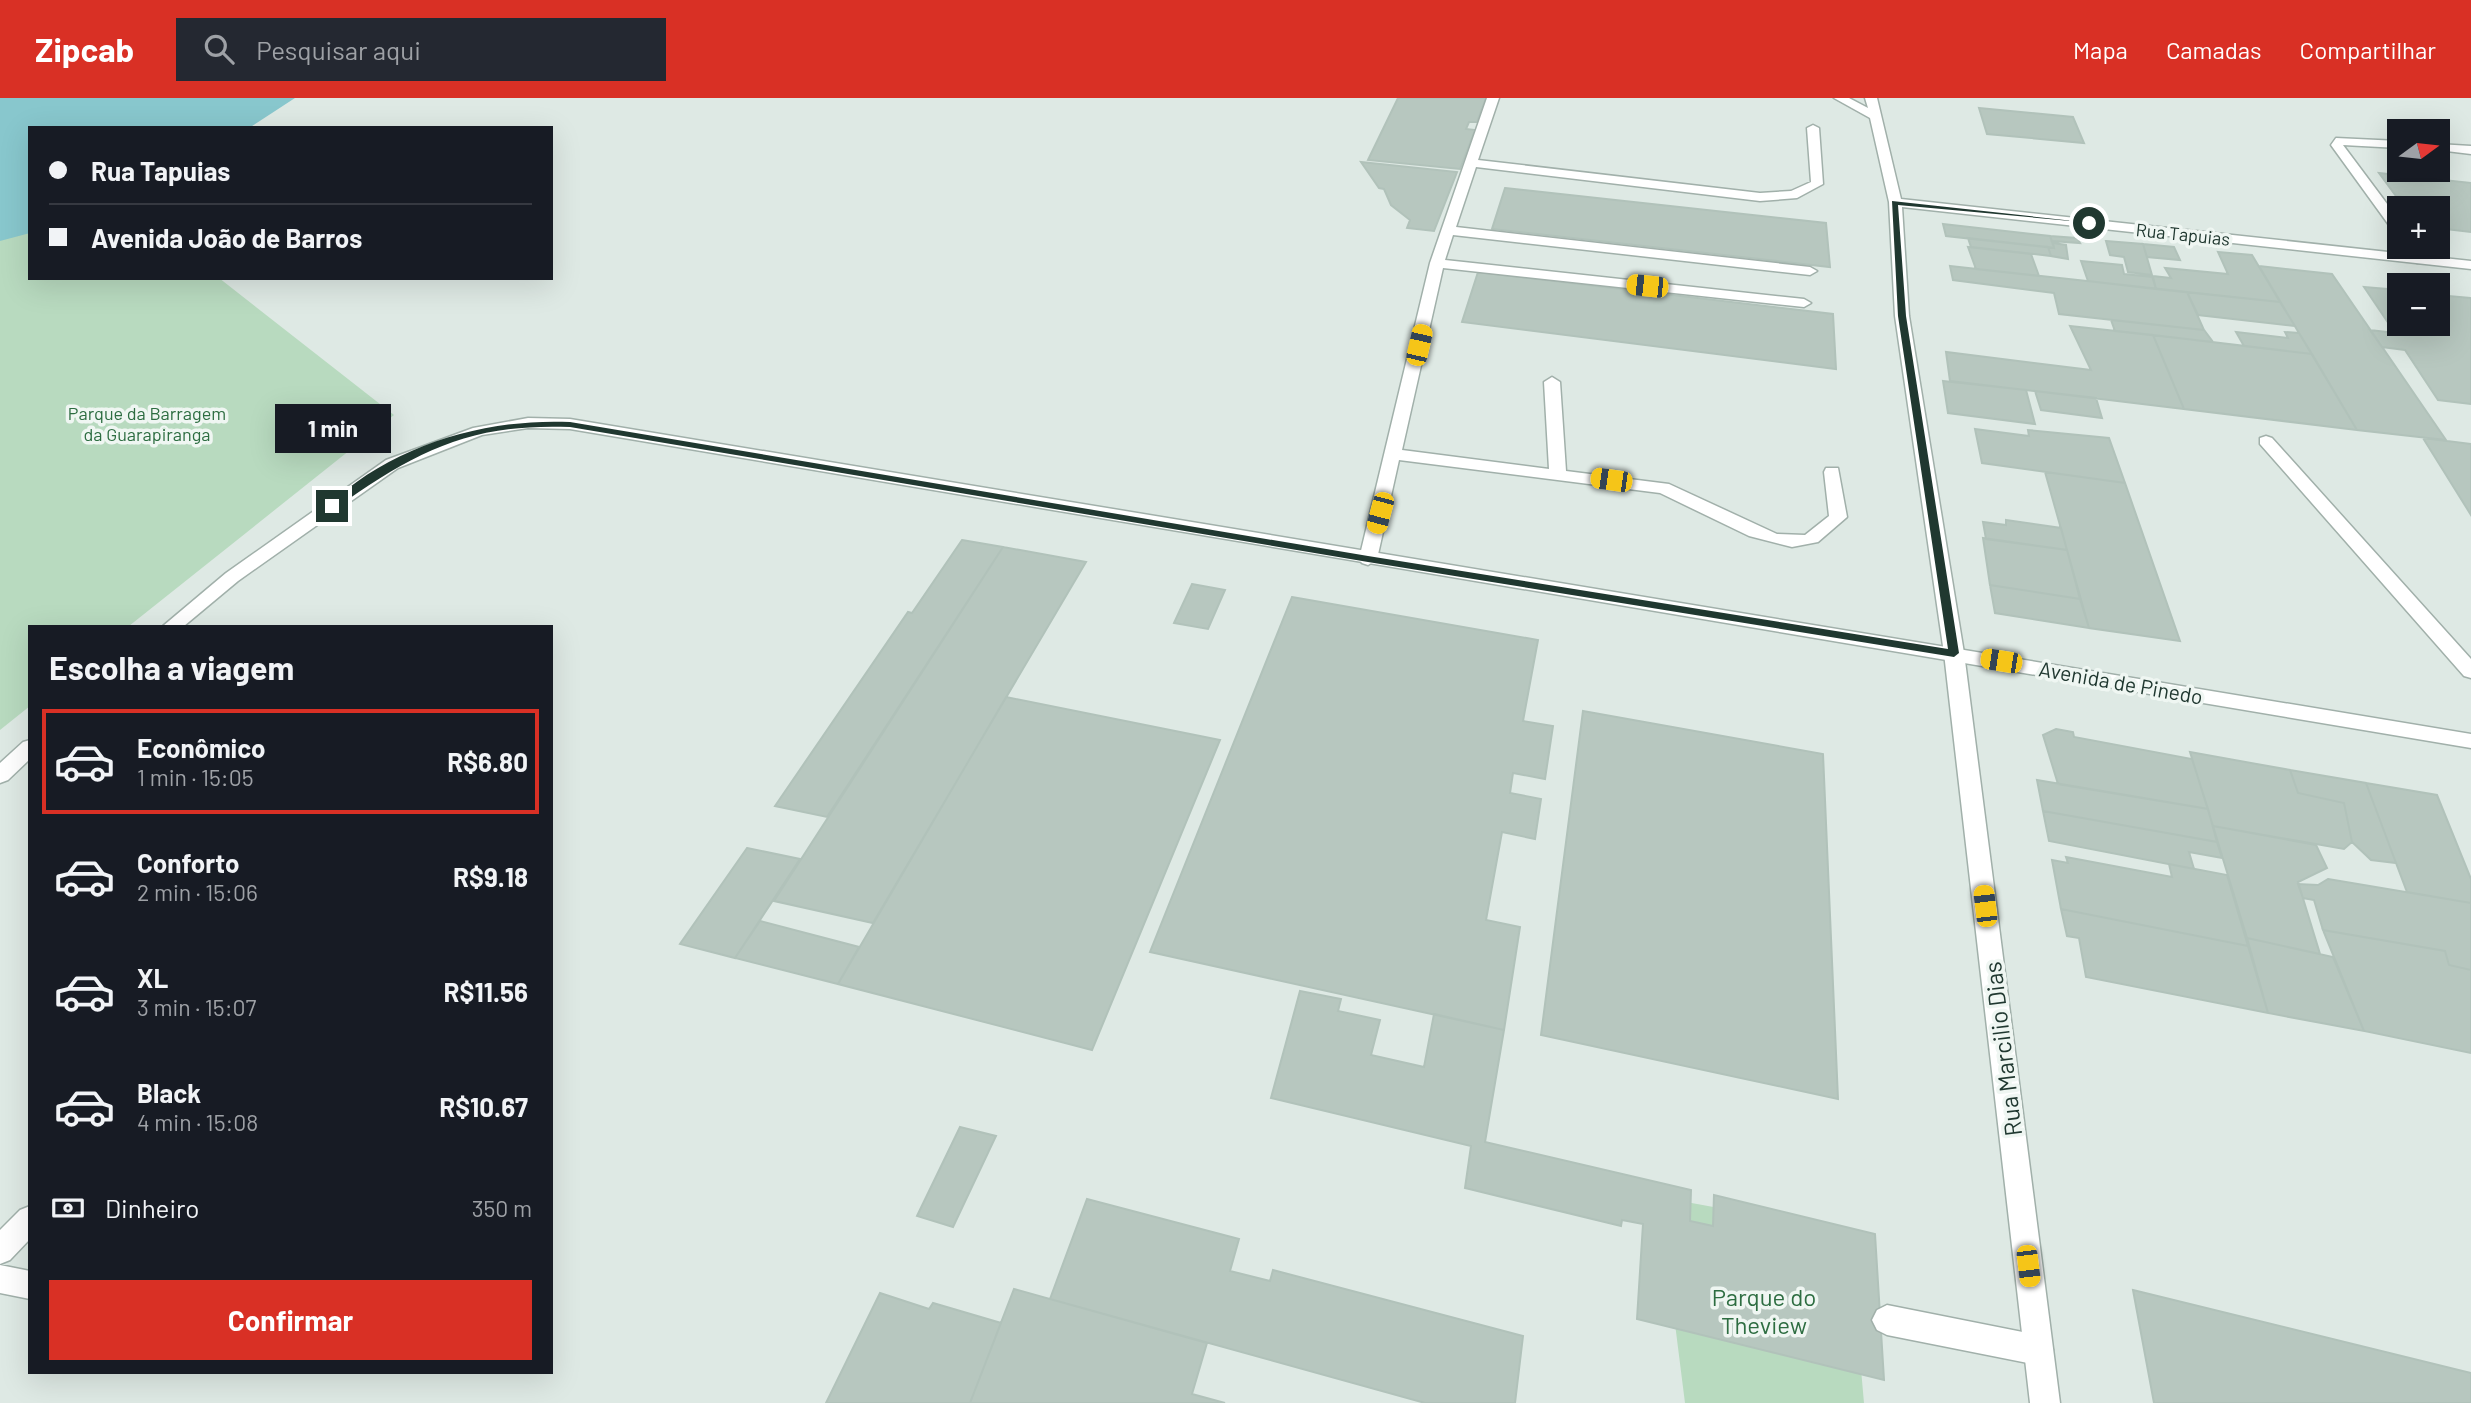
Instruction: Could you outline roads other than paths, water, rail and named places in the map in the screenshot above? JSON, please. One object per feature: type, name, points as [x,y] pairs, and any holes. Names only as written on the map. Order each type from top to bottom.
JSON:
[{"type":"street","points":[[1368,559],[1437,263],[1493,98]]},
{"type":"street","points":[[1840,98],[1875,117]]},
{"type":"street","name":"Rua Marcilio Dias","points":[[1871,98],[1895,202],[1902,316],[1954,653],[2045,1403]]},
{"type":"street","points":[[1472,163],[1760,197],[1793,195],[1817,184],[1813,128]]},
{"type":"street","points":[[2387,143],[2340,140],[2337,145],[2387,213]]},
{"type":"street","points":[[2450,148],[2471,150]]},
{"type":"street","name":"Rua Tapuias","points":[[1895,202],[2471,265]]},
{"type":"street","points":[[1448,230],[1810,271]]},
{"type":"street","points":[[1437,263],[1804,303]]},
{"type":"street","points":[[1552,382],[1558,473]]},
{"type":"street","name":"Avenida de Pinedo","points":[[174,625],[232,576],[393,464],[479,431],[528,423],[570,424],[2471,741]]},
{"type":"street","points":[[2266,441],[2471,671]]},
{"type":"street","points":[[1394,454],[1663,488],[1686,496],[1756,534],[1787,544],[1811,540],[1838,517],[1832,472]]},
{"type":"street","points":[[0,775],[28,749]]},
{"type":"street","points":[[0,1250],[28,1221]]},
{"type":"street","points":[[0,1279],[28,1285]]},
{"type":"street","points":[[1887,1321],[2038,1349]]},
{"type":"water","points":[[0,98],[295,98],[252,126],[28,126],[28,234],[0,241]]},
{"type":"park label","name":"Parque da Barragem da Guarapiranga","points":[[147,423]]},
{"type":"park label","name":"Parque do Theview","points":[[1764,1310]]}]
